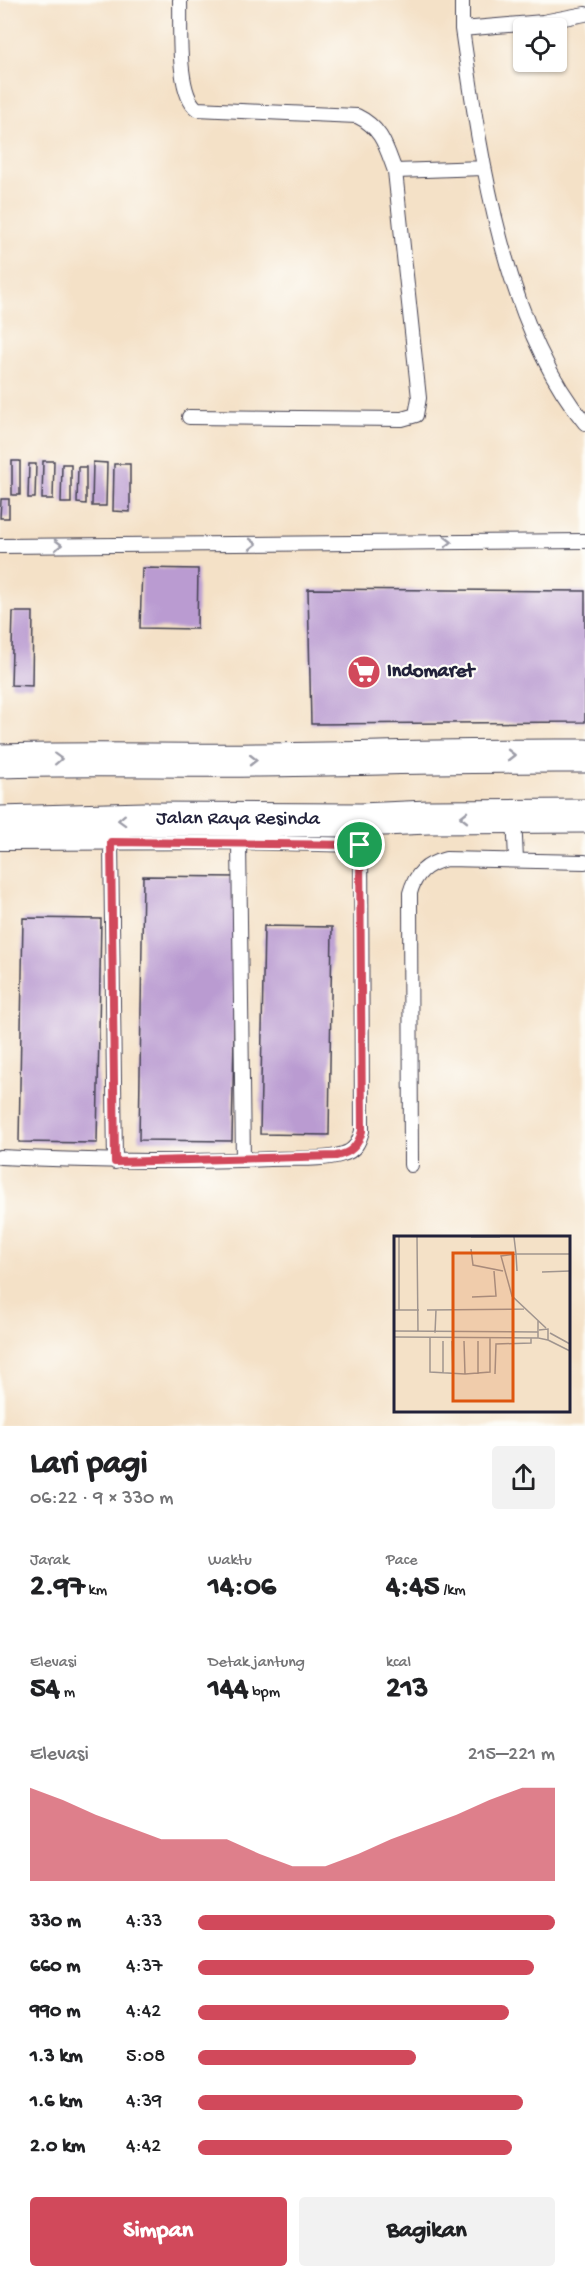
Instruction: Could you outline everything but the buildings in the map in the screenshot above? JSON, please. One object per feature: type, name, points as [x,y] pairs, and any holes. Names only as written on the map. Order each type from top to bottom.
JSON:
[{"type":"street","points":[[0,761],[81,758],[259,760],[461,755],[585,756]]},
{"type":"street","name":"Jalan Raya Resinda","points":[[0,823],[144,819],[361,832],[428,817],[585,816]]},
{"type":"lane","points":[[180,0],[184,85],[189,103],[197,109],[357,116],[370,122],[381,135],[394,171],[419,398],[416,415],[402,419],[189,417]]},
{"type":"lane","points":[[462,0],[462,30],[484,168],[516,294],[540,353],[585,423]]},
{"type":"lane","points":[[462,30],[543,22],[585,14]]},
{"type":"lane","points":[[394,171],[484,168]]},
{"type":"lane","points":[[0,546],[585,541]]},
{"type":"lane","points":[[514,817],[516,859]]},
{"type":"lane","points":[[0,843],[239,842],[361,832],[362,1131],[359,1142],[352,1150],[336,1156],[115,1162],[0,1157]]},
{"type":"lane","points":[[111,842],[115,1162]]},
{"type":"lane","points":[[239,842],[243,1160]]},
{"type":"lane","points":[[411,1165],[410,893],[418,873],[446,859],[585,862]]},
{"type":"place","name":"Indomaret","points":[[364,672]]},
{"type":"route","points":[[111,842],[360,845],[362,1131],[359,1142],[352,1150],[336,1156],[115,1162],[111,842]]}]
